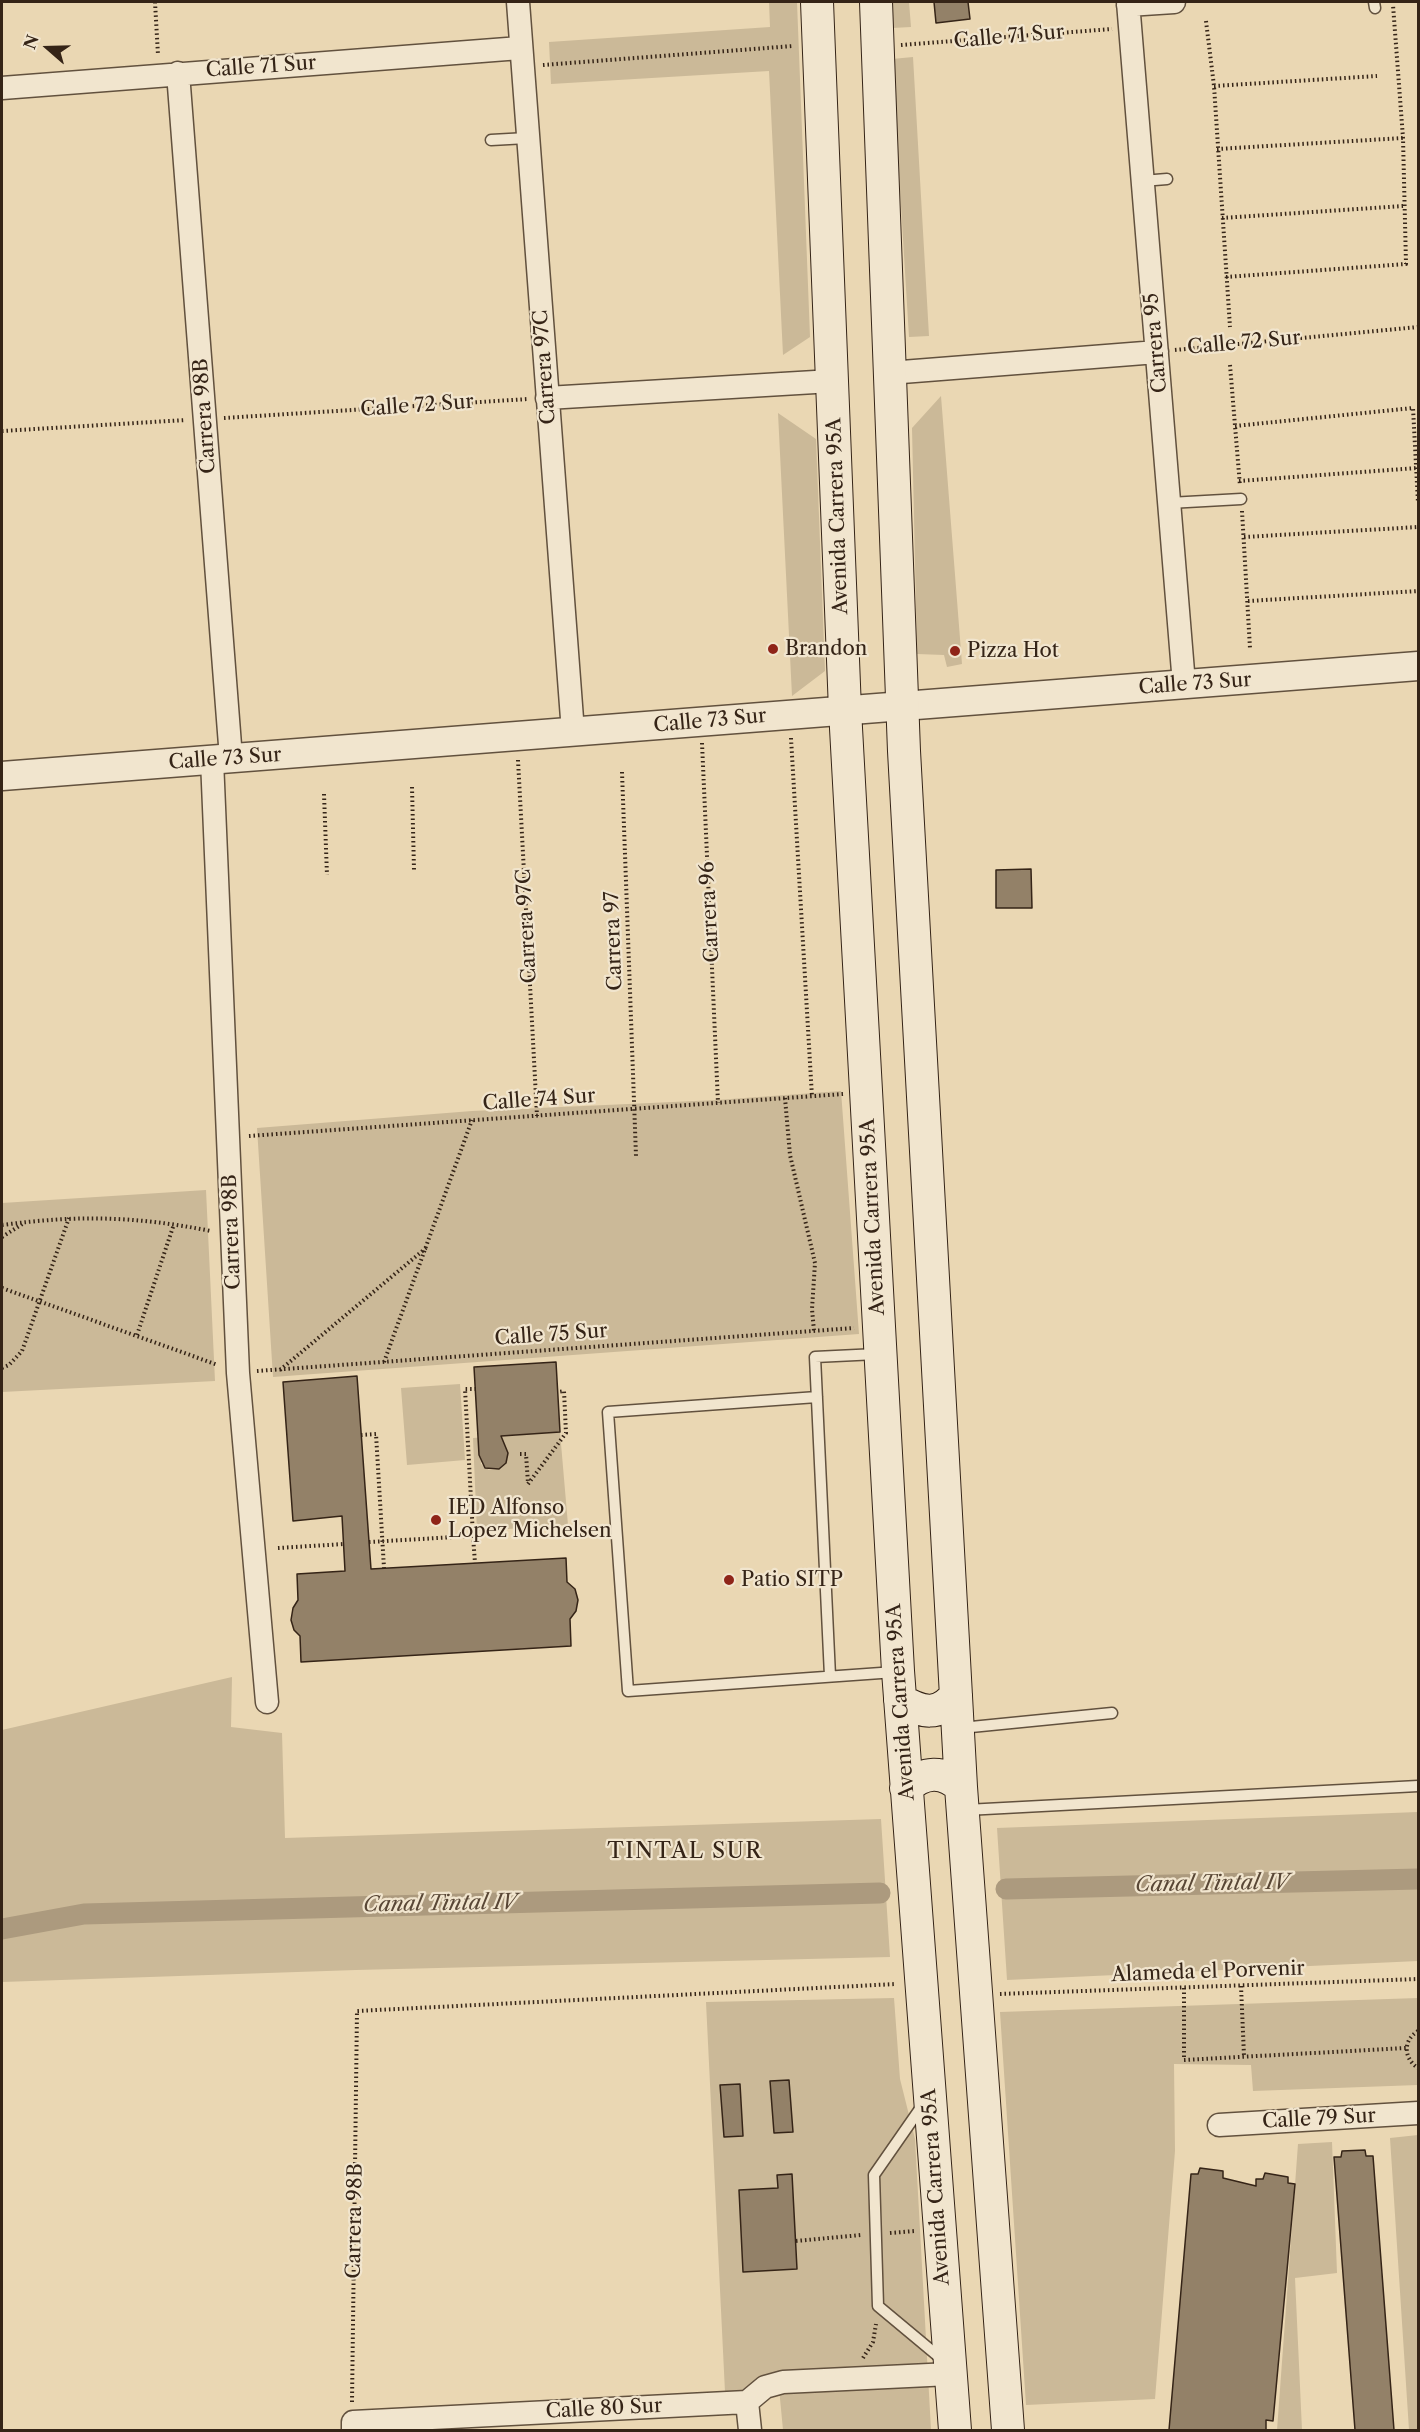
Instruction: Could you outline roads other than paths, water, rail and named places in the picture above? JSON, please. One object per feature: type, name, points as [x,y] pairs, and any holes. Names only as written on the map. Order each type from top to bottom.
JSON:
[{"type":"main road","name":"Avenida Carrera 95A","points":[[818,2],[845,710],[899,1686],[955,2430]]},
{"type":"main road","points":[[876,2],[901,706],[962,1799],[1008,2430]]},
{"type":"main road","points":[[899,1686],[920,1711],[934,1712],[947,1705],[956,1695]]},
{"type":"main road","points":[[906,1788],[915,1780],[929,1774],[953,1779],[962,1799]]},
{"type":"street","name":"Carrera 97C","points":[[518,2],[573,732]]},
{"type":"street","points":[[1128,11],[1174,2]]},
{"type":"street","name":"Carrera 95","points":[[1128,11],[1184,684]]},
{"type":"street","name":"Calle 71 Sur","points":[[2,88],[169,73],[521,57]]},
{"type":"street","name":"Carrera 98B","points":[[169,73],[205,419],[221,759],[228,1137],[238,1373],[267,1702]]},
{"type":"street","points":[[889,373],[1156,351]]},
{"type":"street","points":[[547,398],[832,381]]},
{"type":"street","name":"Calle 73 Sur","points":[[2,776],[1419,666]]},
{"type":"street","name":"Calle 79 Sur","points":[[1219,2125],[1419,2113]]},
{"type":"street","points":[[750,2430],[747,2402],[765,2387],[783,2382],[950,2369]]},
{"type":"street","name":"Calle 80 Sur","points":[[353,2426],[747,2402]]},
{"type":"lane","points":[[491,140],[527,138]]},
{"type":"lane","points":[[1142,181],[1167,179]]},
{"type":"lane","points":[[1169,503],[1241,499]]},
{"type":"lane","points":[[830,1676],[815,1357],[881,1354]]},
{"type":"lane","points":[[817,1397],[608,1412],[628,1691],[830,1676],[899,1686]]},
{"type":"lane","points":[[958,1728],[1112,1713]]},
{"type":"lane","points":[[962,1799],[1419,1786]]},
{"type":"lane","points":[[929,2095],[874,2175],[878,2306],[950,2369]]},
{"type":"waterway","name":"Canal Tintal IV","points":[[1006,1889],[1418,1879]]},
{"type":"waterway","name":"Canal Tintal IV","points":[[2,1929],[84,1914],[880,1893]]},
{"type":"place","name":"Brandon","points":[[773,649]]},
{"type":"place","name":"Pizza Hot","points":[[955,651]]},
{"type":"place","name":"IED Alfonso Lopez Michelsen","points":[[436,1520]]},
{"type":"place","name":"Patio SITP","points":[[729,1580]]},
{"type":"district","name":"TINTAL SUR","points":[[685,1852]]}]
